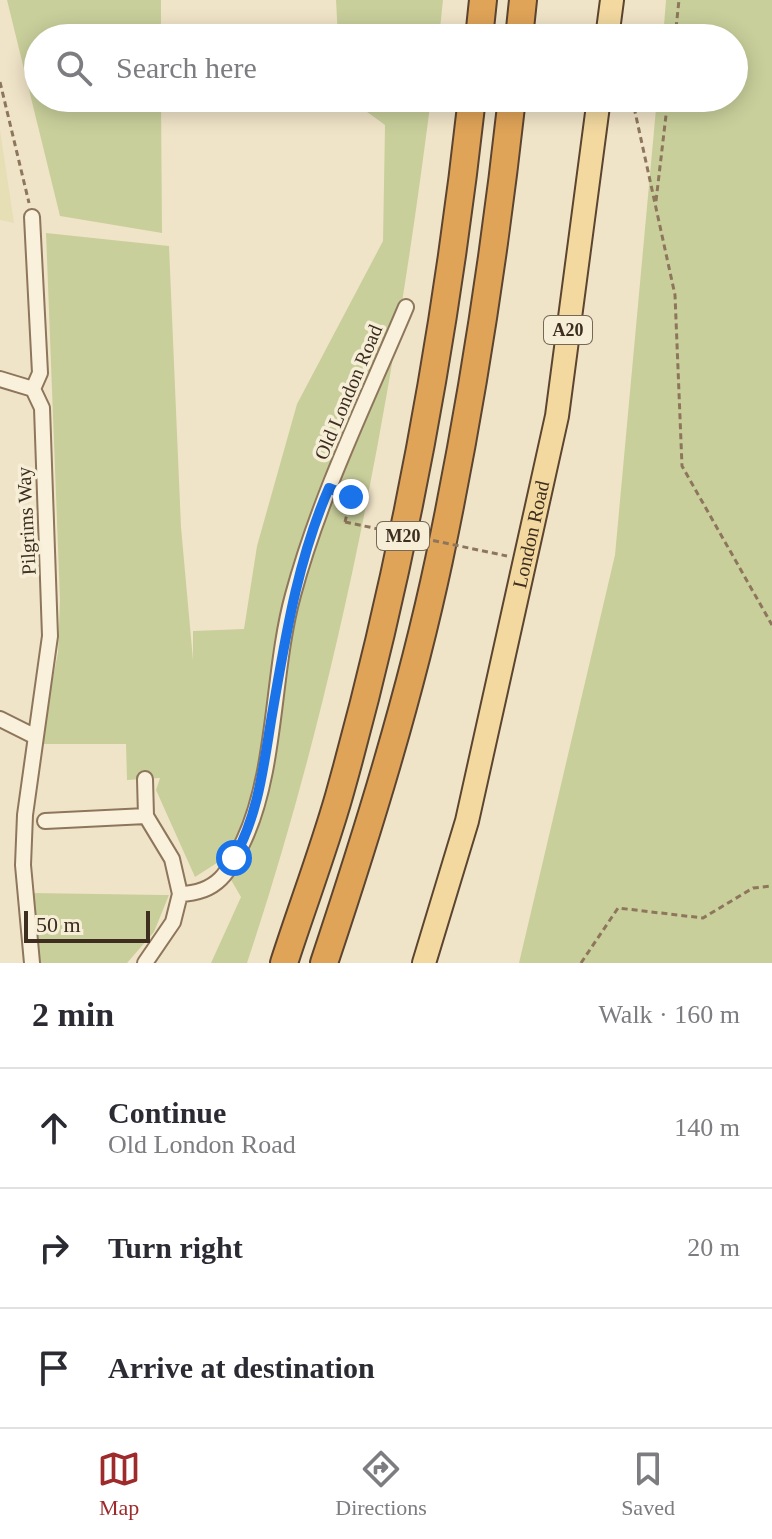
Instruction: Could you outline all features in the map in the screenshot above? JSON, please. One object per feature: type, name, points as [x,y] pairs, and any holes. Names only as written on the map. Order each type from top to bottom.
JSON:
[{"type":"highway","points":[[480,24],[483,0]]},
{"type":"highway","points":[[520,24],[523,0]]},
{"type":"highway","name":"M20","points":[[284,963],[339,797],[403,539],[458,225],[470,112]]},
{"type":"highway","name":"M20","points":[[324,963],[374,812],[439,560],[497,232],[510,112]]},
{"type":"main road","points":[[609,24],[612,0]]},
{"type":"main road","name":"London Road","points":[[424,963],[467,821],[557,416],[597,112]]},
{"type":"street","name":"Pilgrims Way","points":[[32,217],[40,373],[33,389],[42,408],[50,613],[44,696],[34,736],[23,865],[32,963]]},
{"type":"street","name":"Old London Road","points":[[180,894],[206,892],[215,885],[224,876],[245,839],[257,804],[292,598],[329,488],[406,307]]},
{"type":"street","points":[[0,379],[33,389]]},
{"type":"street","points":[[0,719],[34,736]]},
{"type":"street","points":[[145,779],[146,816],[172,859],[180,894],[173,922],[145,963]]},
{"type":"street","points":[[45,821],[146,816]]},
{"type":"path","points":[[676,24],[679,0]]},
{"type":"path","points":[[0,82],[32,217]]},
{"type":"path","points":[[635,112],[675,295],[682,466],[772,625]]},
{"type":"path","points":[[655,207],[666,112]]},
{"type":"path","points":[[329,488],[351,497],[345,522],[507,556]]},
{"type":"path","points":[[581,963],[618,908],[703,918],[753,888],[772,886]]},
{"type":"shaded area","points":[[0,130],[14,223],[0,220]]},
{"type":"green space","points":[[7,0],[161,0],[161,24],[24,24],[24,69]]},
{"type":"green space","points":[[336,0],[443,0],[440,24],[337,24]]},
{"type":"green space","points":[[666,0],[772,0],[772,963],[519,963],[615,555],[656,112],[748,112],[748,24],[664,24]]},
{"type":"green space","points":[[34,112],[161,112],[162,233],[60,216]]},
{"type":"green space","points":[[367,112],[429,112],[400,317],[360,535],[310,751],[247,963],[211,963],[241,897],[220,861],[195,877],[156,790],[160,778],[127,780],[126,744],[40,744],[58,652],[60,600],[46,233],[169,246],[181,527],[193,660],[193,631],[244,629],[257,546],[297,404],[383,241],[385,125]]},
{"type":"green space","points":[[32,893],[169,895],[154,932],[127,963],[39,963]]},
{"type":"route","points":[[234,858],[245,839],[257,804],[292,598],[321,505],[329,488],[351,497]]}]
